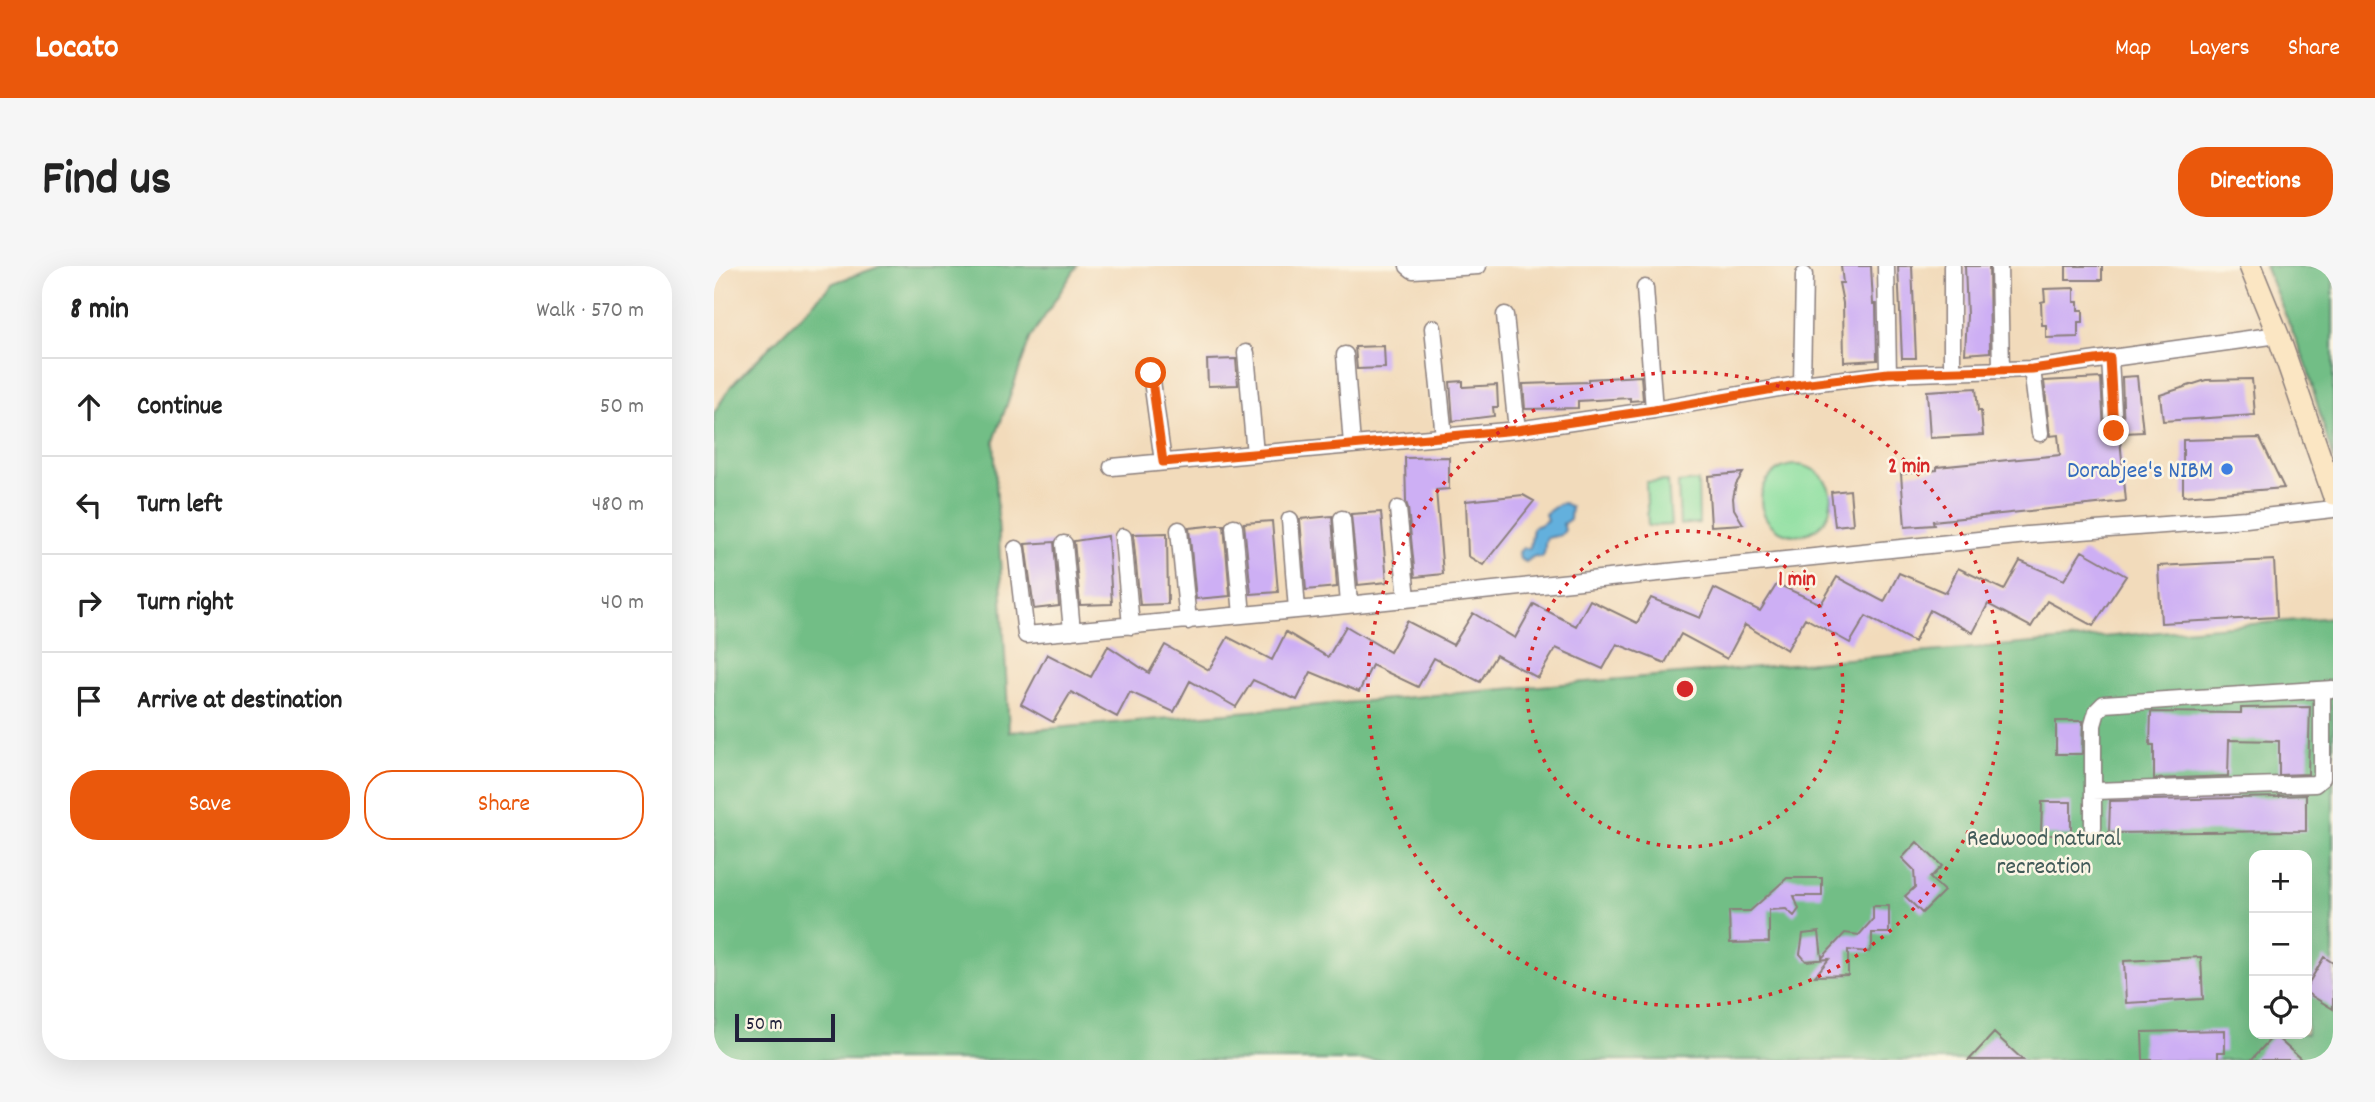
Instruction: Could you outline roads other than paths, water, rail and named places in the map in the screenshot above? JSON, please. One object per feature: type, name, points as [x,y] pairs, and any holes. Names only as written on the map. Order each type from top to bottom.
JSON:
[{"type":"main road","points":[[2250,266],[2278,335],[2333,494]]},
{"type":"street","points":[[1408,266],[1413,270],[1479,266]]},
{"type":"street","points":[[1886,266],[1888,373]]},
{"type":"street","points":[[1952,266],[1952,371]]},
{"type":"street","points":[[1999,266],[2001,370]]},
{"type":"street","points":[[1802,384],[1804,275]]},
{"type":"street","points":[[1645,288],[1654,410]]},
{"type":"street","points":[[1505,315],[1517,430]]},
{"type":"street","points":[[1433,328],[1444,436]]},
{"type":"street","points":[[1112,467],[1517,430],[1802,384],[1888,373],[2032,369],[2278,335]]},
{"type":"street","points":[[1246,353],[1255,454]]},
{"type":"street","points":[[1345,355],[1352,444]]},
{"type":"street","points":[[2110,358],[2114,431]]},
{"type":"street","points":[[2032,369],[2040,433]]},
{"type":"street","points":[[1151,373],[1163,462]]},
{"type":"street","points":[[1398,509],[1407,598]]},
{"type":"street","points":[[1016,549],[1026,635],[1188,621],[2000,538],[2246,519],[2333,509]]},
{"type":"street","points":[[1342,519],[1349,604]]},
{"type":"street","points":[[1290,520],[1297,610]]},
{"type":"street","points":[[1234,527],[1242,615]]},
{"type":"street","points":[[1179,530],[1188,621]]},
{"type":"street","points":[[1123,537],[1131,626]]},
{"type":"street","points":[[1064,544],[1072,631]]},
{"type":"street","points":[[2093,791],[2315,784],[2322,778],[2327,689],[2104,704],[2096,711],[2093,725],[2093,791],[2093,828]]},
{"type":"water","points":[[1564,503],[1571,507],[1570,519],[1563,524],[1565,530],[1561,535],[1547,538],[1542,557],[1534,556],[1526,562],[1520,559],[1519,552],[1523,548],[1530,548],[1533,527],[1547,520],[1545,514]]},
{"type":"place","name":"Dorabjee's NIBM","points":[[2227,469]]},
{"type":"park label","name":"Redwood natural recreation","points":[[2044,851]]}]
